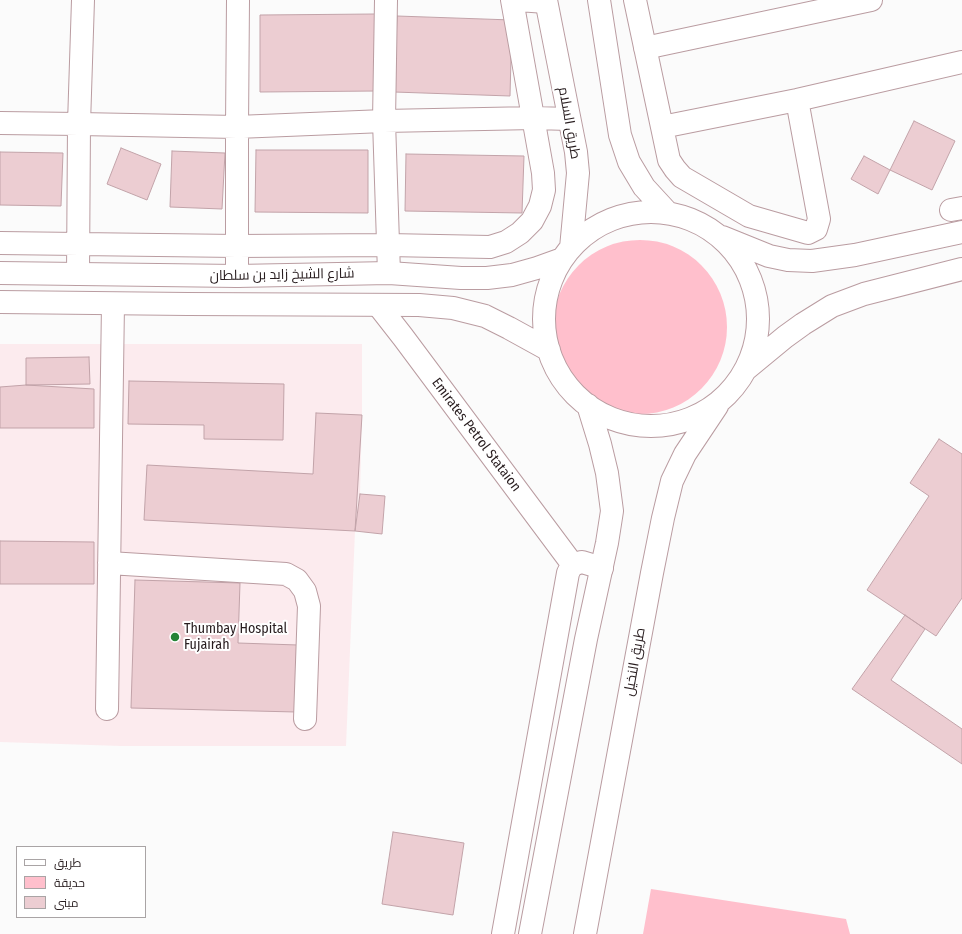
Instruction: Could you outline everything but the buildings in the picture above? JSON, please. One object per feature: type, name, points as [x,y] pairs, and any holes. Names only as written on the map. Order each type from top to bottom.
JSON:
[{"type":"street","points":[[78,274],[79,124],[83,0]]},
{"type":"street","points":[[237,276],[238,0]]},
{"type":"street","points":[[386,0],[384,121],[389,273]]},
{"type":"street","points":[[0,243],[490,247],[506,242],[520,233],[532,221],[540,206],[544,190],[544,173],[512,0]]},
{"type":"street","points":[[518,0],[546,1]]},
{"type":"street","points":[[599,0],[620,135],[629,162],[644,187],[667,212]]},
{"type":"street","points":[[635,0],[669,160],[675,169],[682,177],[749,216],[808,233],[816,229],[819,219],[797,100]]},
{"type":"street","points":[[645,48],[871,0]]},
{"type":"street","name":"طريق السلام","points":[[546,1],[576,152],[578,173],[566,254]]},
{"type":"street","points":[[662,127],[797,100],[962,62]]},
{"type":"street","points":[[0,124],[237,127],[384,121],[534,118],[569,119]]},
{"type":"street","points":[[667,212],[686,217],[705,225],[721,237],[745,265],[757,299],[757,336],[745,370],[734,387],[719,402],[695,417],[668,425],[640,426],[612,419],[588,406],[564,381],[549,350],[544,319],[549,288],[566,254],[598,226],[631,213],[667,212]]},
{"type":"street","points":[[721,237],[769,256],[788,260],[812,261],[855,255],[962,232]]},
{"type":"street","name":"شارع الشيخ زايد بن سلطان","points":[[0,274],[237,276],[389,273],[461,278],[487,278],[512,275],[537,268],[566,254]]},
{"type":"street","points":[[745,370],[785,337],[832,306],[864,294],[962,269]]},
{"type":"street","name":"شارع الشيخ زايد بن سلطان","points":[[0,302],[113,304],[419,304],[453,308],[485,316],[549,350]]},
{"type":"street","points":[[107,709],[113,304]]},
{"type":"street","name":"Emirates Petrol Stataion","points":[[378,304],[573,565]]},
{"type":"street","name":"طريق النخيل","points":[[586,934],[652,573],[672,481],[685,454],[719,402]]},
{"type":"street","points":[[530,934],[586,639],[607,544],[612,511],[607,473],[588,406]]},
{"type":"street","points":[[502,934],[568,573],[573,565],[582,562],[602,568]]},
{"type":"street","points":[[109,563],[286,574],[297,580],[305,591],[309,606],[305,719]]},
{"type":"shaded area","name":"Thumbay Hospital Fujairah","points":[[0,344],[362,344],[360,494],[355,531],[346,746],[121,746],[0,742]]},
{"type":"green space","points":[[631,240],[649,240],[673,246],[688,254],[702,265],[713,279],[721,294],[726,310],[726,344],[721,360],[713,375],[702,389],[688,400],[665,411],[649,414],[631,414],[607,408],[592,400],[578,389],[567,375],[556,352],[553,336],[553,318],[559,294],[567,279],[578,265],[592,254],[615,243]]},
{"type":"green space","points":[[651,889],[846,919],[850,934],[643,934]]},
{"type":"place","name":"Thumbay Hospital Fujairah","points":[[175,637]]}]
